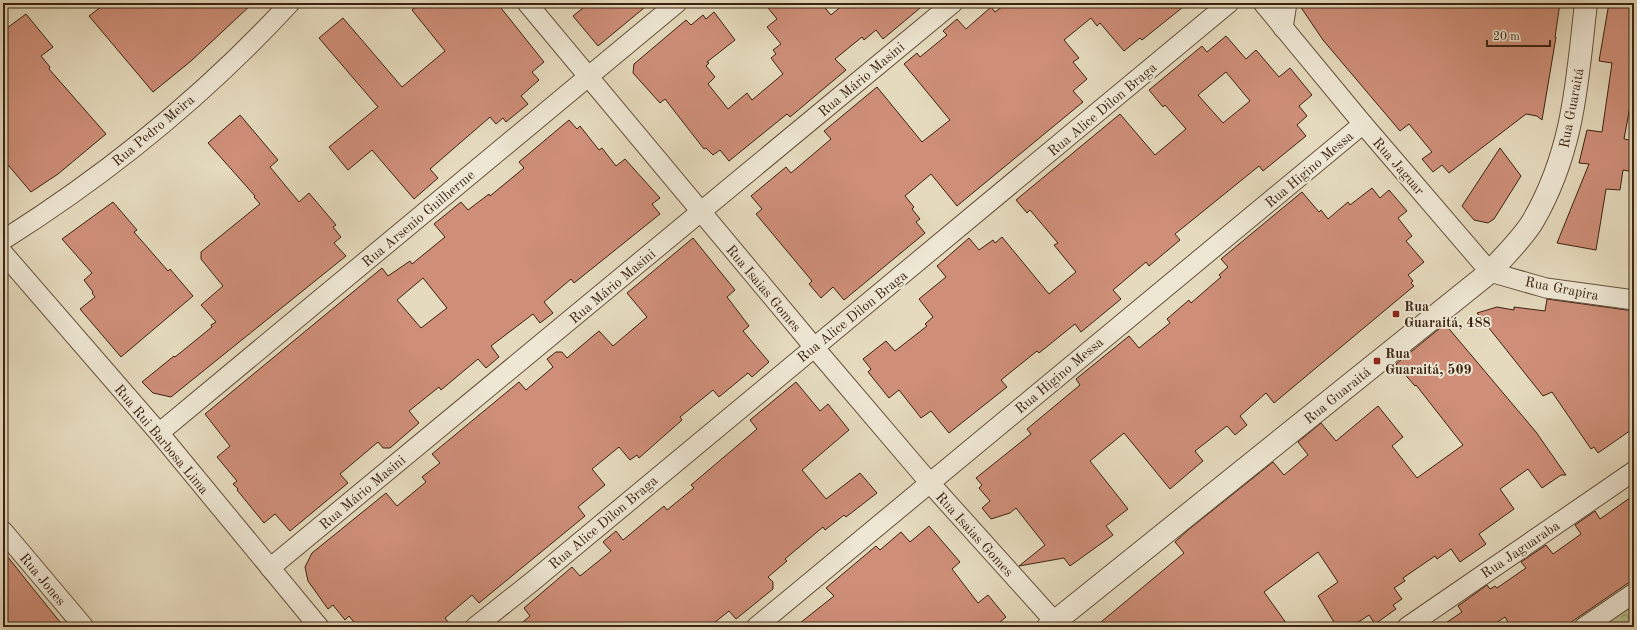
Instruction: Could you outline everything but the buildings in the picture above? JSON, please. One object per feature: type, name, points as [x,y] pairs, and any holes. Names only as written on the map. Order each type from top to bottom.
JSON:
[{"type":"street","name":"Rua Pedro Meira","points":[[3,240],[50,210],[112,166],[223,69],[290,3]]},
{"type":"street","name":"Rua Isaias Gomes","points":[[527,3],[814,348],[1051,624]]},
{"type":"street","name":"Rua Arsenio Guilherme","points":[[159,433],[588,76],[678,3]]},
{"type":"street","name":"Rua Mário Masini","points":[[270,568],[953,3]]},
{"type":"street","name":"Rua Alice Dilon Braga","points":[[475,627],[533,581],[1229,3]]},
{"type":"street","name":"Rua Jaguar","points":[[1263,3],[1363,124],[1490,272]]},
{"type":"street","points":[[1283,28],[1287,3]]},
{"type":"street","name":"Rua Guaraitá","points":[[1051,624],[1490,272],[1533,222],[1552,183],[1568,138],[1575,103],[1586,3]]},
{"type":"street","name":"Rua Higino Messa","points":[[756,627],[929,482],[1363,124]]},
{"type":"street","name":"Rua Rui Barbosa Lima","points":[[3,253],[159,433],[319,627]]},
{"type":"street","name":"Rua Grapira","points":[[1490,272],[1546,288],[1634,300]]},
{"type":"street","name":"Rua Jaguaraba","points":[[1407,627],[1634,471]]},
{"type":"street","name":"Rua Jones","points":[[3,531],[84,627]]},
{"type":"street","points":[[1584,627],[1634,593]]},
{"type":"green space","points":[[1634,604],[1634,627],[1598,627]]},
{"type":"place","name":"Rua Guaraitá, 488","points":[[1396,314]]},
{"type":"place","name":"Rua Guaraitá, 509","points":[[1377,361]]}]
